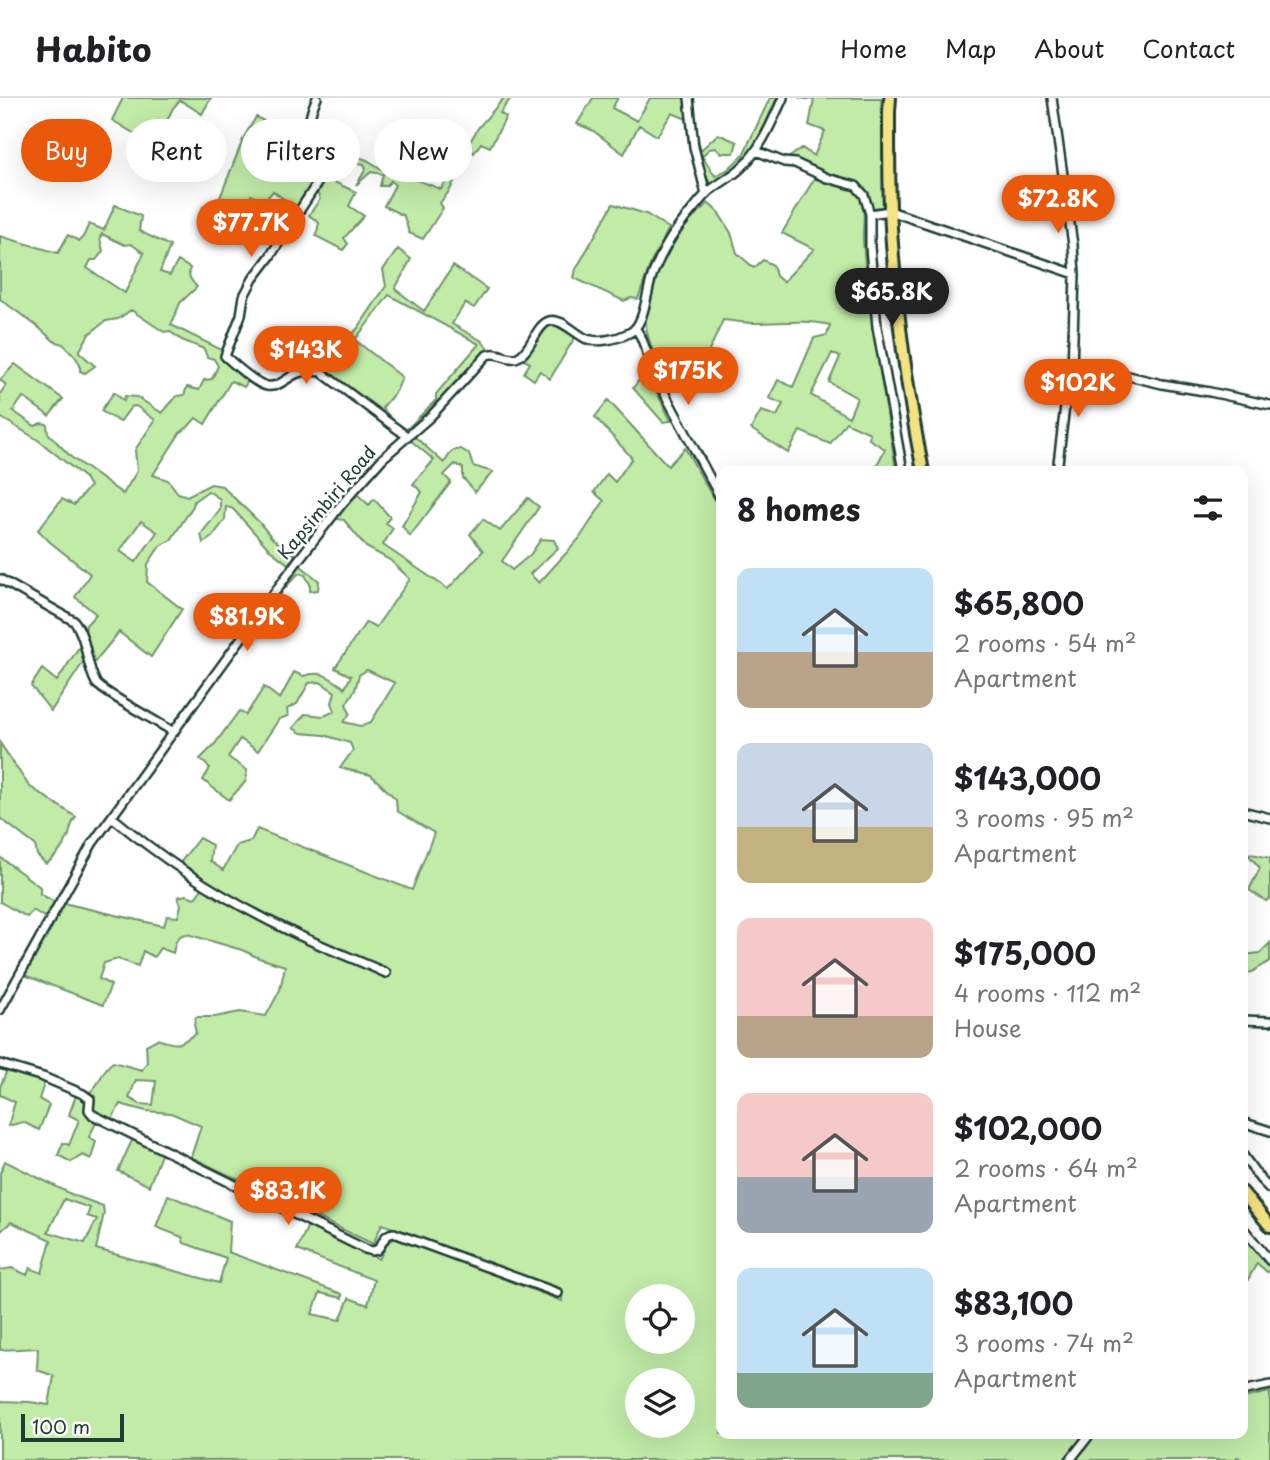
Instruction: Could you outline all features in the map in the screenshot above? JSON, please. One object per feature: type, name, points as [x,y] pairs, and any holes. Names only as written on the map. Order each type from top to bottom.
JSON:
[{"type":"highway","points":[[890,98],[890,211],[902,342],[922,466]]},
{"type":"highway","points":[[1248,1207],[1269,1221]]},
{"type":"street","points":[[317,98],[310,114],[306,141],[318,182],[253,279],[244,296],[241,315],[225,356],[258,383],[266,386],[278,385],[300,373],[321,372],[408,437]]},
{"type":"street","points":[[689,98],[694,147],[706,194]]},
{"type":"street","points":[[716,490],[658,381],[636,329],[642,318],[651,277],[665,246],[706,194],[743,166],[756,151],[783,98]]},
{"type":"street","points":[[1052,98],[1072,232],[1075,274],[1072,370],[1068,382],[1058,466]]},
{"type":"street","points":[[756,151],[856,186],[864,195],[870,214],[871,271],[877,327],[902,466]]},
{"type":"street","points":[[870,214],[890,211],[1075,274]]},
{"type":"street","name":"Kapsimbiri Road","points":[[0,1010],[86,854],[223,661],[341,505],[383,458],[431,416],[487,355],[495,353],[518,357],[546,322],[557,321],[594,340],[621,336],[636,329]]},
{"type":"street","points":[[1072,370],[1083,367],[1099,369],[1270,405]]},
{"type":"street","points":[[899,444],[917,440]]},
{"type":"street","points":[[0,579],[74,621],[80,630],[93,675],[101,688],[174,732]]},
{"type":"street","points":[[1248,812],[1270,818]]},
{"type":"street","points":[[112,817],[138,839],[219,893],[295,933],[386,973]]},
{"type":"street","points":[[1248,1020],[1270,1021]]},
{"type":"street","points":[[0,1065],[43,1077],[83,1094],[90,1099],[89,1110],[93,1115],[365,1249],[377,1250],[385,1237],[394,1233],[558,1293]]},
{"type":"street","points":[[1248,1124],[1270,1131]]},
{"type":"street","points":[[1248,1162],[1270,1189]]},
{"type":"street","points":[[1248,1234],[1270,1261]]},
{"type":"street","points":[[1248,1390],[1270,1385]]},
{"type":"street","points":[[1069,1460],[1086,1439]]},
{"type":"green space","points":[[123,98],[211,98],[202,114],[180,100],[168,119],[126,119],[126,129],[112,120]]},
{"type":"green space","points":[[504,98],[511,98],[500,113],[506,117],[490,147],[481,143],[474,153],[472,138]]},
{"type":"green space","points":[[593,98],[618,98],[612,108],[637,121],[650,98],[687,98],[689,120],[672,113],[657,136],[639,125],[624,154],[592,130],[577,124]]},
{"type":"green space","points":[[770,98],[777,98],[752,149],[734,170],[710,183],[699,157],[695,130],[701,150],[718,134],[737,142],[734,153],[721,153],[716,148],[709,149],[702,156],[715,176],[727,170],[743,155]]},
{"type":"green space","points":[[799,98],[881,98],[884,207],[872,208],[868,193],[857,182],[823,172],[802,161],[787,159],[802,148],[814,156],[825,131],[809,125],[814,100]]},
{"type":"green space","points":[[241,145],[241,182],[313,182],[296,209],[273,191],[264,202],[251,195],[227,232],[200,219],[203,207],[217,205]]},
{"type":"green space","points":[[360,158],[374,164],[374,172],[360,182],[366,169],[364,164],[360,163]]},
{"type":"green space","points":[[814,179],[856,191],[864,211],[863,242],[869,299],[895,466],[876,466],[885,449],[869,439],[870,433],[846,422],[830,444],[800,431],[788,453],[751,429],[761,411],[777,416],[783,404],[769,398],[778,380],[793,387],[814,338],[827,335],[830,325],[811,322],[753,323],[723,320],[691,391],[663,376],[653,350],[646,325],[652,289],[673,244],[708,203],[718,212],[731,233],[737,253],[754,268],[763,260],[773,265],[776,276],[783,282],[814,249],[782,233]],"holes":[[[832,353],[840,357],[829,382],[857,398],[849,417],[811,395]]]},
{"type":"green space","points":[[322,182],[334,182],[356,192],[349,206],[364,216],[344,238],[348,244],[343,250],[316,236],[319,223],[309,215],[320,199],[317,192]]},
{"type":"green space","points":[[392,182],[422,182],[441,189],[446,182],[454,182],[440,203],[443,208],[423,239],[409,233],[404,216],[384,206],[395,185]]},
{"type":"green space","points":[[613,204],[646,214],[669,228],[651,263],[638,299],[624,301],[574,278],[576,269]]},
{"type":"green space","points":[[115,205],[141,216],[139,231],[170,246],[160,272],[170,275],[178,261],[190,268],[190,276],[197,287],[180,303],[171,325],[222,350],[221,357],[249,380],[244,387],[231,381],[205,424],[196,418],[180,433],[153,475],[168,480],[178,493],[187,496],[211,484],[222,486],[273,539],[295,555],[288,564],[270,550],[233,509],[226,506],[225,520],[212,537],[203,543],[201,534],[220,510],[220,499],[208,491],[194,501],[171,540],[160,546],[148,564],[147,582],[182,609],[151,657],[119,632],[93,664],[85,635],[86,625],[96,614],[75,597],[90,574],[38,530],[62,499],[74,505],[90,486],[85,478],[38,440],[0,417],[0,394],[6,385],[0,380],[15,364],[63,399],[49,416],[23,397],[13,411],[35,426],[47,424],[48,433],[71,457],[123,494],[137,471],[135,450],[155,420],[136,406],[131,407],[120,422],[101,411],[114,392],[124,401],[125,396],[137,397],[162,413],[177,396],[184,395],[187,387],[199,390],[204,380],[212,379],[218,366],[214,359],[207,357],[204,349],[169,331],[164,332],[131,310],[118,319],[106,321],[89,334],[79,352],[95,366],[85,373],[80,371],[80,364],[63,344],[54,341],[0,299],[0,236],[58,253],[68,235],[79,241],[89,224],[104,230]],"holes":[[[102,234],[125,245],[131,244],[144,253],[125,293],[87,268],[91,260],[96,260],[103,251],[100,238]],[[141,521],[157,532],[136,562],[120,551]]]},
{"type":"green space","points":[[398,249],[411,259],[395,289],[424,311],[453,266],[487,289],[474,308],[465,303],[452,324],[482,341],[489,350],[407,433],[405,431],[436,400],[436,394],[479,344],[389,295],[355,340],[402,377],[397,390],[382,408],[400,428],[322,370],[311,368],[295,371],[317,339],[324,344],[329,339],[340,347],[358,328],[386,286],[383,270]]},
{"type":"green space","points":[[548,325],[554,325],[575,337],[550,379],[540,371],[534,380],[524,373],[530,363],[524,360]]},
{"type":"green space","points":[[646,371],[671,421],[663,422],[633,388]]},
{"type":"green space","points":[[608,400],[668,466],[685,448],[716,503],[716,1439],[1083,1439],[1065,1460],[0,1460],[0,1401],[49,1405],[54,1376],[37,1370],[38,1348],[0,1350],[0,1270],[12,1268],[27,1275],[30,1268],[42,1273],[51,1240],[11,1222],[0,1232],[0,1173],[5,1161],[73,1195],[103,1206],[104,1213],[96,1249],[219,1283],[226,1258],[184,1243],[182,1237],[156,1227],[168,1195],[230,1221],[228,1252],[342,1294],[342,1298],[320,1293],[312,1314],[340,1320],[349,1298],[368,1305],[374,1280],[297,1250],[308,1225],[379,1259],[389,1241],[397,1238],[562,1301],[562,1289],[382,1224],[373,1244],[191,1157],[201,1126],[171,1113],[146,1111],[120,1104],[111,1121],[91,1109],[93,1099],[90,1092],[113,1062],[142,1070],[147,1062],[146,1045],[157,1039],[174,1044],[185,1040],[196,1033],[196,1017],[215,1017],[240,1012],[266,1016],[280,990],[285,966],[187,934],[178,938],[173,953],[160,948],[154,957],[143,951],[138,966],[118,959],[104,963],[99,979],[111,985],[103,1005],[24,975],[63,903],[164,926],[167,916],[178,917],[181,905],[178,897],[186,895],[195,898],[204,886],[257,919],[386,976],[389,971],[268,917],[206,882],[180,863],[199,838],[212,845],[210,861],[223,870],[237,845],[251,841],[257,829],[412,890],[434,833],[397,811],[396,799],[371,775],[340,768],[353,750],[350,743],[324,735],[301,733],[293,728],[305,714],[324,716],[335,711],[332,703],[335,692],[320,682],[309,683],[297,704],[287,709],[288,716],[279,719],[258,751],[240,739],[228,757],[247,770],[246,781],[229,800],[203,780],[210,768],[200,759],[239,711],[246,715],[264,687],[280,699],[294,672],[303,676],[325,676],[345,688],[351,676],[335,668],[366,622],[376,627],[410,579],[390,560],[366,547],[344,520],[337,519],[345,505],[357,494],[369,505],[374,499],[390,517],[386,523],[393,528],[383,545],[448,589],[483,551],[470,534],[483,519],[500,531],[528,498],[539,507],[502,561],[512,570],[530,555],[541,539],[554,540],[558,548],[530,574],[539,583],[579,539],[604,501],[594,492],[607,474],[615,482],[632,458],[595,417]],"holes":[[[367,670],[395,683],[371,722],[361,726],[344,722],[350,713],[346,704],[355,690],[359,675]],[[136,1080],[156,1081],[153,1105],[140,1104],[129,1098]],[[64,1199],[90,1208],[87,1216],[97,1219],[85,1243],[48,1232]]]},
{"type":"green space","points":[[414,436],[444,463],[452,451],[461,449],[469,454],[473,466],[493,472],[475,492],[463,478],[463,468],[455,464],[444,475],[451,482],[410,536],[402,526],[422,492],[413,484],[434,460],[410,440]]},
{"type":"green space","points":[[300,565],[319,581],[318,590],[310,591],[305,575],[299,573],[283,590],[275,605],[268,606]]},
{"type":"green space","points":[[81,644],[84,661],[51,711],[31,686],[42,669],[57,681]]},
{"type":"green space","points":[[0,743],[29,786],[76,817],[62,848],[46,864],[37,855],[35,845],[0,818]]},
{"type":"green space","points":[[1248,853],[1270,858],[1270,899],[1266,901],[1249,890],[1260,868]]},
{"type":"green space","points":[[0,857],[40,887],[40,894],[55,902],[46,918],[33,910],[27,917],[0,902]]},
{"type":"green space","points":[[1270,943],[1270,961],[1248,973],[1248,954],[1260,953]]},
{"type":"green space","points":[[7,1070],[45,1081],[39,1099],[49,1105],[39,1130],[23,1122],[8,1126],[15,1102],[0,1095],[0,1087]]},
{"type":"green space","points":[[76,1095],[86,1099],[88,1113],[97,1121],[89,1137],[96,1141],[91,1159],[83,1155],[71,1162],[58,1155],[63,1143],[69,1145],[79,1120],[69,1115]]},
{"type":"green space","points":[[133,1138],[162,1152],[149,1186],[118,1171]]},
{"type":"green space","points":[[1248,1240],[1270,1264],[1270,1271],[1267,1272],[1257,1263],[1248,1280]]},
{"type":"green space","points":[[1270,1392],[1270,1460],[1243,1460],[1237,1457],[1236,1460],[1075,1460],[1092,1439],[1248,1439],[1248,1397]]}]
